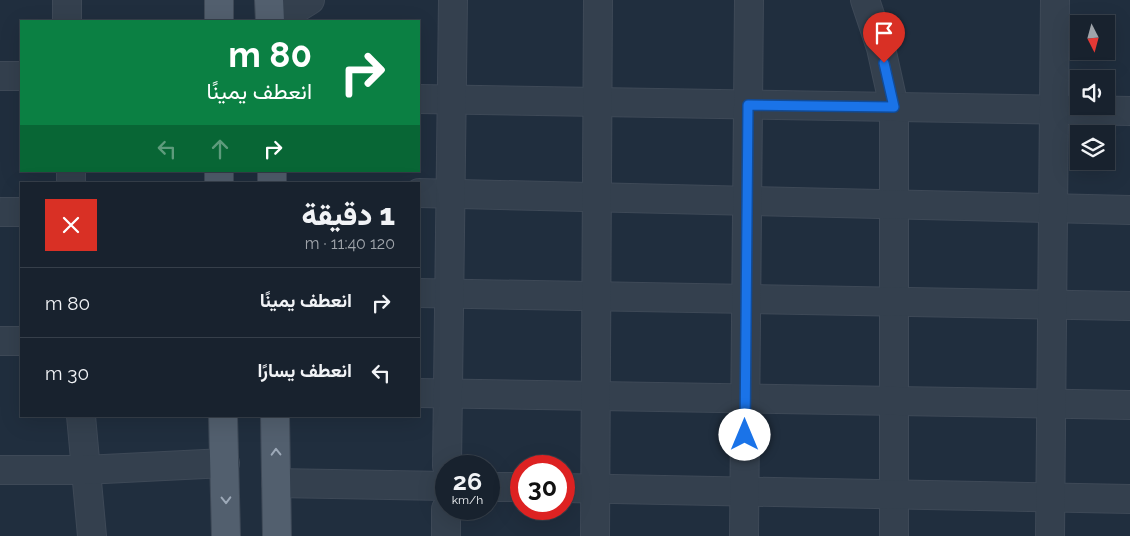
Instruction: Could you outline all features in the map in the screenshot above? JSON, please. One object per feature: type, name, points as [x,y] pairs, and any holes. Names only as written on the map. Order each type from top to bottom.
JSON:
[{"type":"main road","points":[[219,0],[219,20]]},
{"type":"main road","points":[[269,0],[270,20]]},
{"type":"main road","points":[[223,417],[226,536]]},
{"type":"main road","points":[[275,417],[277,536]]},
{"type":"street","points":[[67,0],[67,20]]},
{"type":"street","points":[[278,20],[310,0]]},
{"type":"street","points":[[447,455],[452,194],[452,0]]},
{"type":"street","points":[[595,536],[598,0]]},
{"type":"street","points":[[744,536],[749,0]]},
{"type":"street","points":[[865,0],[881,48],[894,107],[894,536]]},
{"type":"street","points":[[1050,536],[1055,0]]},
{"type":"street","points":[[0,76],[20,76]]},
{"type":"street","points":[[420,99],[1130,111]]},
{"type":"street","points":[[420,194],[1130,210]]},
{"type":"street","points":[[0,212],[20,212]]},
{"type":"street","points":[[420,293],[1130,306]]},
{"type":"street","points":[[0,341],[20,341]]},
{"type":"street","points":[[420,393],[1130,404]]},
{"type":"street","points":[[81,417],[84,470],[92,536]]},
{"type":"street","points":[[0,470],[84,470],[159,464],[225,463]]},
{"type":"street","points":[[276,483],[435,486]]},
{"type":"street","points":[[575,488],[1130,499]]},
{"type":"street","points":[[446,520],[446,536]]},
{"type":"route","points":[[745,435],[748,105],[894,107],[884,63]]}]
